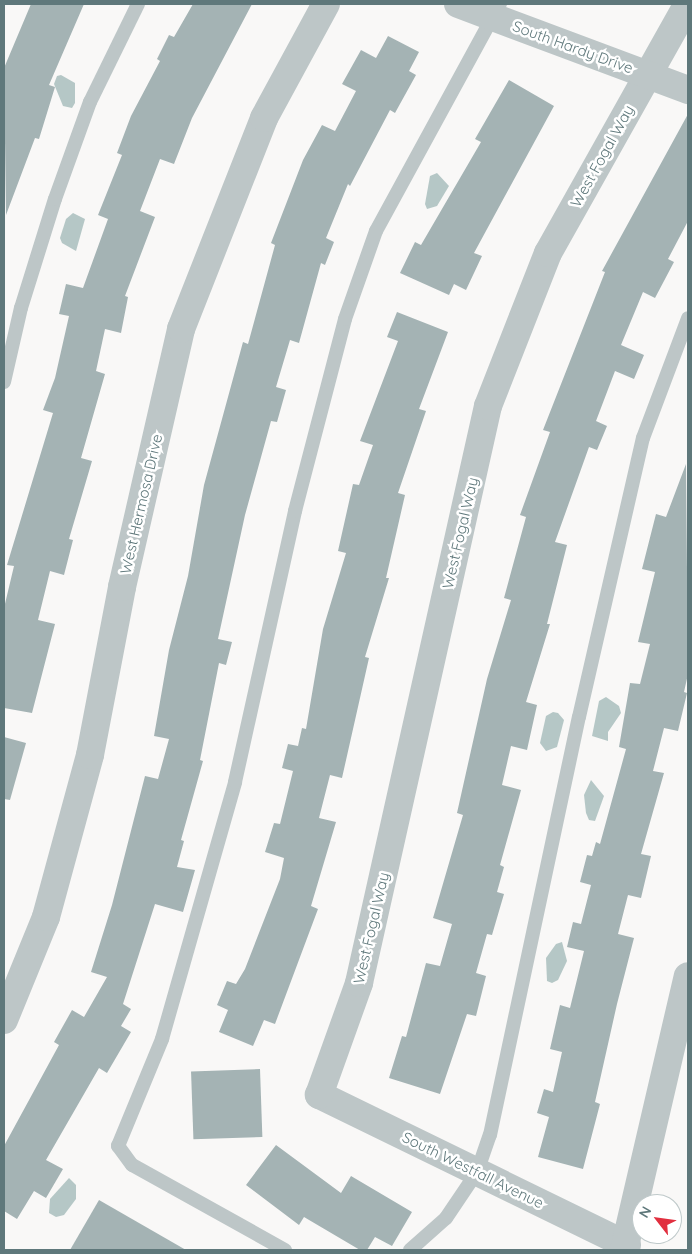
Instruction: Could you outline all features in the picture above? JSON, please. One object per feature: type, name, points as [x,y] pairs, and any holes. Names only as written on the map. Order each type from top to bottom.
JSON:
[{"type":"street","name":"West Hermosa Drive","points":[[4,1020],[46,917],[90,755],[122,587],[181,329],[264,118],[326,4]]},
{"type":"street","name":"South Hardy Drive","points":[[458,4],[496,10],[647,75],[688,90]]},
{"type":"street","name":"West Fogal Way","points":[[319,1095],[359,983],[488,406],[548,253],[688,4]]},
{"type":"street","points":[[626,1248],[685,1004],[688,976]]},
{"type":"street","name":"South Westfall Avenue","points":[[319,1095],[477,1172],[626,1248]]},
{"type":"lane","points":[[4,382],[21,308],[55,199],[90,102],[138,4]]},
{"type":"lane","points":[[285,1250],[132,1165],[118,1146],[162,1039],[235,782],[295,510],[345,319],[376,231],[496,10]]},
{"type":"lane","points":[[410,1250],[446,1218],[477,1172],[490,1135],[579,717],[643,438],[688,318]]},
{"type":"shaded area","points":[[61,75],[75,83],[75,103],[72,108],[63,106],[54,84],[57,76]]},
{"type":"shaded area","points":[[437,173],[449,186],[437,206],[427,209],[425,204],[430,176]]},
{"type":"shaded area","points":[[73,213],[85,219],[76,251],[62,243],[60,238],[66,219]]},
{"type":"shaded area","points":[[606,697],[619,706],[621,713],[608,732],[608,741],[592,736],[599,701]]},
{"type":"shaded area","points":[[553,712],[558,713],[564,720],[557,747],[546,751],[540,743],[546,716]]},
{"type":"shaded area","points":[[591,780],[604,796],[595,821],[589,820],[586,813],[584,795]]},
{"type":"shaded area","points":[[562,942],[567,961],[558,980],[552,983],[547,981],[546,958],[556,944]]},
{"type":"shaded area","points":[[69,1178],[76,1185],[76,1199],[64,1215],[56,1217],[49,1213],[50,1199]]},
{"type":"building","points":[[31,4],[84,4],[49,85],[55,87],[39,139],[35,138],[6,215],[4,68]]},
{"type":"building","points":[[193,4],[252,4],[192,118],[174,164],[160,159],[140,211],[155,217],[125,296],[128,297],[121,333],[105,329],[96,371],[105,374],[81,458],[92,461],[69,539],[73,540],[64,575],[50,571],[38,620],[55,624],[32,713],[4,708],[4,608],[14,566],[7,565],[53,413],[43,410],[55,378],[69,316],[59,314],[66,284],[83,288],[108,219],[98,215],[122,155],[117,153],[131,116],[160,61],[157,59],[169,35],[174,37]]},
{"type":"building","points":[[388,36],[419,52],[409,71],[416,75],[395,113],[390,110],[350,186],[348,184],[326,238],[334,242],[325,265],[321,263],[299,343],[290,340],[276,387],[286,390],[277,422],[271,421],[245,515],[218,639],[232,642],[226,665],[219,663],[200,760],[203,761],[181,840],[184,841],[177,867],[195,870],[183,912],[155,904],[123,1004],[131,1009],[121,1026],[131,1032],[107,1073],[99,1068],[46,1160],[63,1169],[46,1198],[34,1191],[17,1219],[4,1211],[4,1146],[59,1045],[54,1042],[72,1010],[84,1017],[107,977],[91,972],[112,905],[145,776],[158,779],[169,739],[154,736],[169,650],[188,576],[204,485],[243,342],[248,344],[275,245],[271,243],[303,160],[322,125],[335,131],[356,91],[342,84],[361,50],[376,58]]},
{"type":"building","points":[[509,80],[554,106],[474,253],[482,256],[466,290],[454,284],[449,295],[400,273],[415,242],[421,245],[481,142],[475,139]]},
{"type":"building","points":[[688,114],[688,221],[668,259],[674,262],[655,298],[643,292],[621,345],[644,355],[634,379],[615,371],[596,421],[607,426],[597,450],[589,447],[555,542],[567,545],[547,624],[550,624],[526,702],[537,705],[527,750],[511,746],[502,785],[521,790],[500,865],[504,867],[497,892],[504,894],[492,935],[487,934],[476,973],[486,976],[476,1016],[467,1014],[440,1094],[389,1078],[402,1036],[406,1037],[426,963],[440,966],[452,924],[433,918],[463,815],[457,813],[487,679],[511,600],[504,598],[526,517],[520,515],[550,432],[543,430],[605,272],[602,271]]},
{"type":"building","points":[[397,312],[448,332],[419,409],[426,411],[398,493],[405,495],[386,578],[389,578],[365,657],[369,658],[342,778],[330,775],[319,818],[336,822],[311,906],[318,909],[275,1024],[264,1020],[253,1046],[219,1032],[228,1010],[217,1005],[227,981],[236,984],[245,969],[280,879],[284,858],[265,852],[274,823],[280,824],[293,771],[282,768],[288,744],[298,746],[302,728],[306,729],[323,629],[346,553],[338,551],[353,484],[359,485],[373,445],[360,441],[398,341],[387,337]]},
{"type":"building","points":[[686,464],[688,674],[684,692],[687,693],[678,731],[664,728],[653,771],[664,773],[641,854],[651,856],[641,898],[628,895],[618,934],[634,938],[595,1102],[600,1104],[583,1169],[538,1157],[549,1117],[537,1113],[544,1089],[553,1092],[562,1052],[550,1049],[560,1005],[570,1008],[584,951],[567,947],[573,922],[581,924],[591,885],[580,882],[587,855],[592,856],[596,842],[600,844],[626,749],[619,747],[630,683],[640,684],[650,644],[638,642],[655,572],[642,569],[656,514],[666,517]]},
{"type":"building","points":[[4,737],[26,743],[10,800],[4,799]]},
{"type":"building","points":[[260,1069],[262,1137],[193,1139],[191,1071]]},
{"type":"building","points":[[276,1145],[341,1193],[351,1176],[412,1212],[392,1246],[375,1237],[367,1250],[360,1250],[304,1217],[299,1225],[246,1185]]},
{"type":"building","points":[[99,1200],[186,1250],[70,1250]]}]
